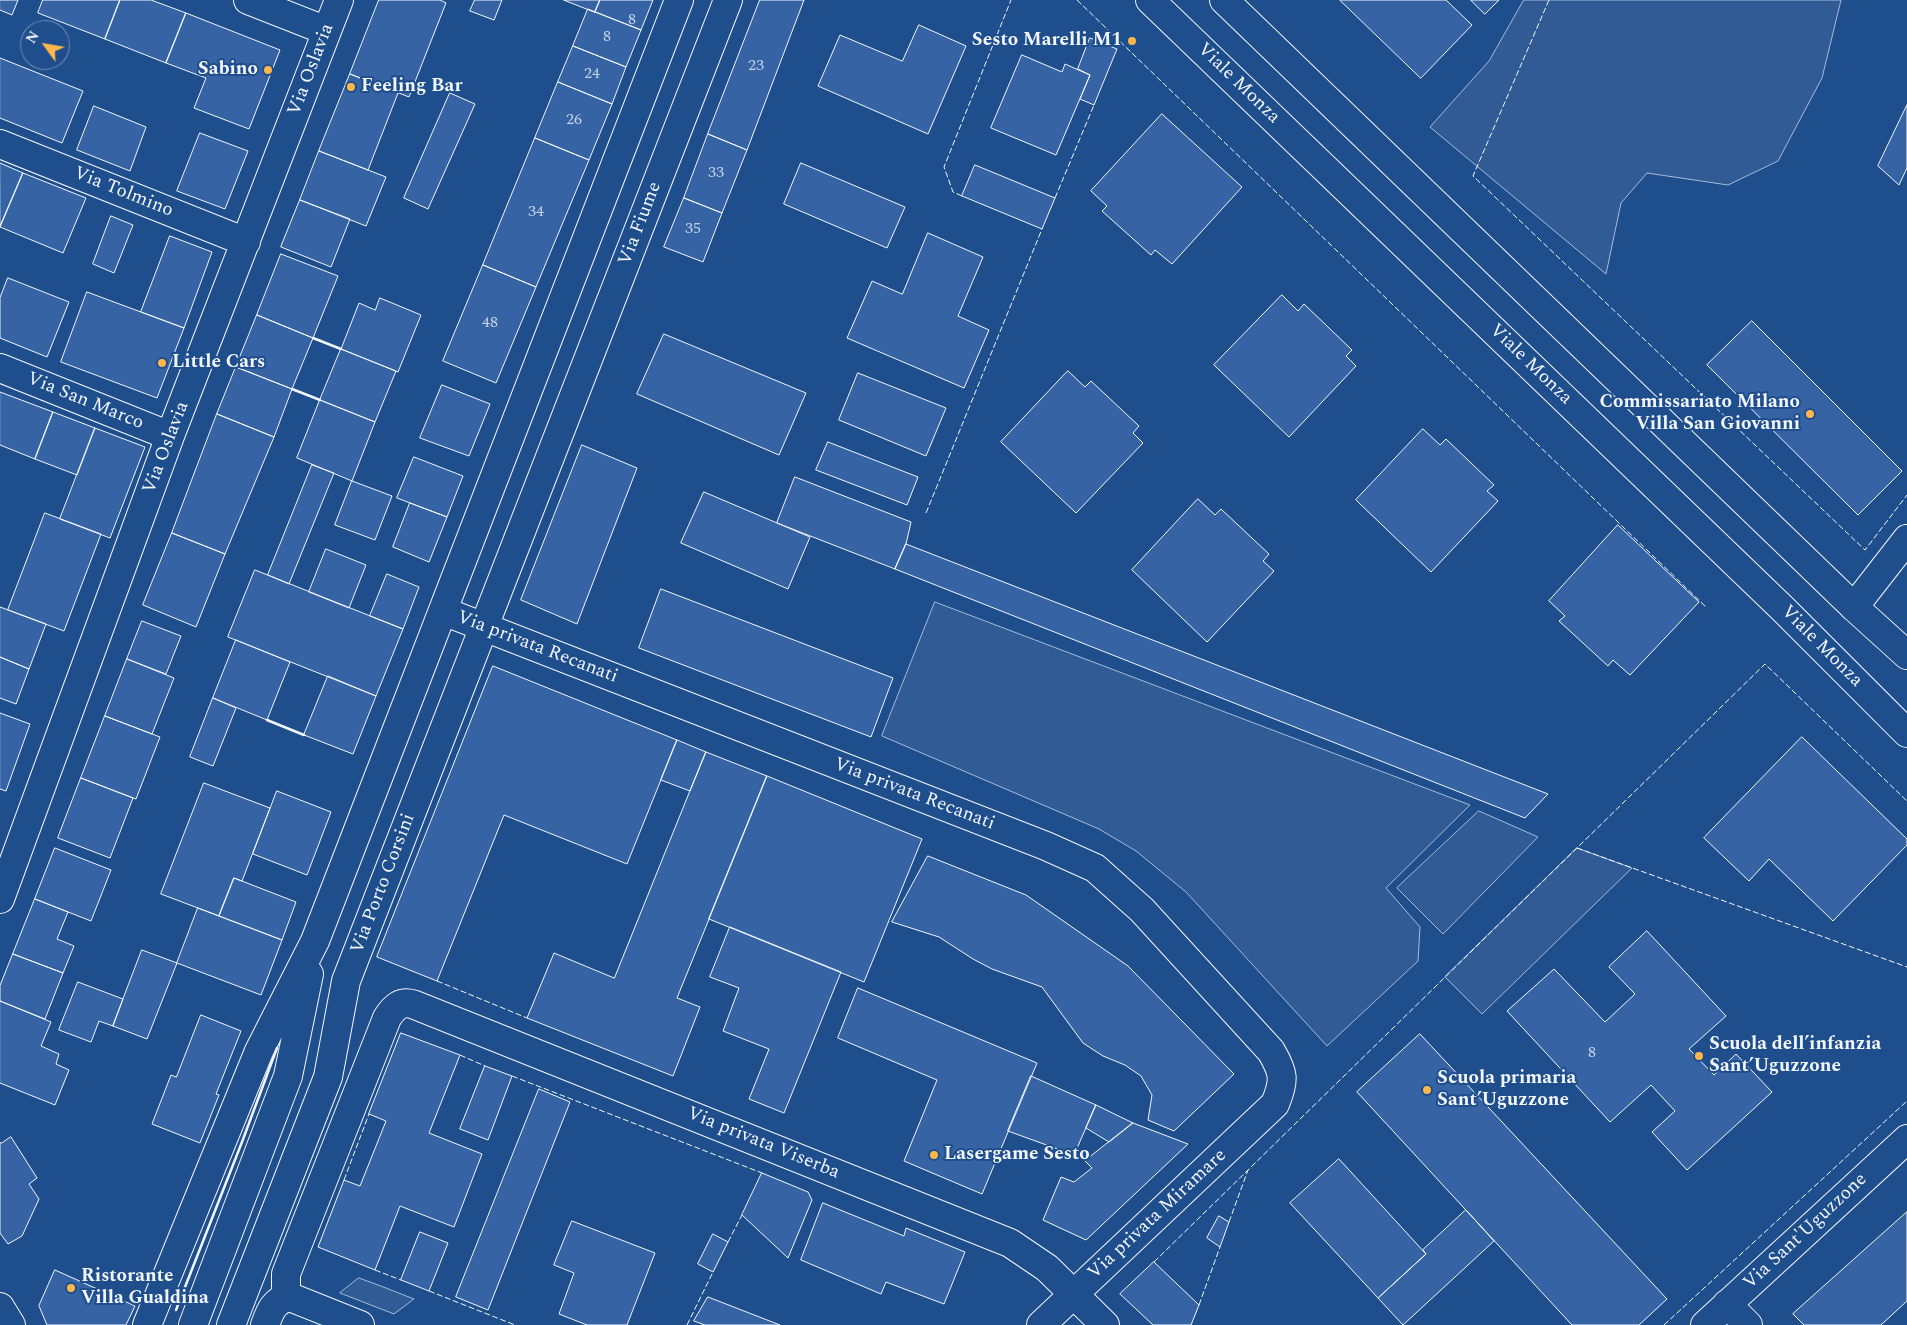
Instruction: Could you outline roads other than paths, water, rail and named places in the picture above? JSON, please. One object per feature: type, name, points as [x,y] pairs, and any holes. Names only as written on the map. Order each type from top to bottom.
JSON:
[{"type":"street","points":[[248,0],[327,32]]},
{"type":"street","name":"Via Oslavia","points":[[0,899],[170,436],[339,0]]},
{"type":"street","points":[[147,1325],[258,1051],[315,941],[679,0]]},
{"type":"street","name":"Via Fiume","points":[[554,448],[728,0]]},
{"type":"street","name":"Viale Monza","points":[[1150,0],[1782,608],[1907,733]]},
{"type":"street","points":[[1224,0],[1854,607],[1907,655]]},
{"type":"street","name":"Via Tolmino","points":[[0,144],[246,242]]},
{"type":"street","name":"Via San Marco","points":[[0,368],[170,436]]},
{"type":"street","name":"Via Porto Corsini","points":[[231,1325],[328,1077],[346,980],[554,448]]},
{"type":"street","points":[[1854,607],[1907,539]]},
{"type":"street","name":"Via privata Recanati","points":[[443,612],[1046,846],[1095,868],[1142,910],[1271,1051],[1281,1068],[1282,1087],[1275,1104]]},
{"type":"street","points":[[194,1321],[288,1076],[315,941]]},
{"type":"street","name":"Via privata Viserba","points":[[290,1297],[286,1290],[286,1274],[386,1018],[397,1005],[404,1003],[415,1005],[1010,1243],[1047,1268],[1106,1325]]},
{"type":"street","name":"Via privata Miramare","points":[[1041,1325],[1275,1104]]},
{"type":"street","name":"Via Sant'Uguzzone","points":[[1705,1325],[1907,1139]]},
{"type":"street","points":[[265,1325],[274,1304],[283,1298],[290,1297],[360,1325]]},
{"type":"street","points":[[1727,1304],[1748,1325]]},
{"type":"street","points":[[0,1306],[11,1325]]},
{"type":"place","name":"Sesto Marelli M1","points":[[1132,41]]},
{"type":"place","name":"Sabino","points":[[268,70]]},
{"type":"place","name":"Feeling Bar","points":[[351,87]]},
{"type":"place","name":"Little Cars","points":[[162,363]]},
{"type":"place","name":"Commissariato Milano Villa San Giovanni","points":[[1810,414]]},
{"type":"place","name":"Scuola dell’infanzia Sant’Uguzzone","points":[[1699,1056]]},
{"type":"place","name":"Scuola primaria Sant’Uguzzone","points":[[1427,1090]]},
{"type":"place","name":"Lasergame Sesto","points":[[934,1155]]},
{"type":"place","name":"Ristorante Villa Gualdina","points":[[71,1288]]}]
